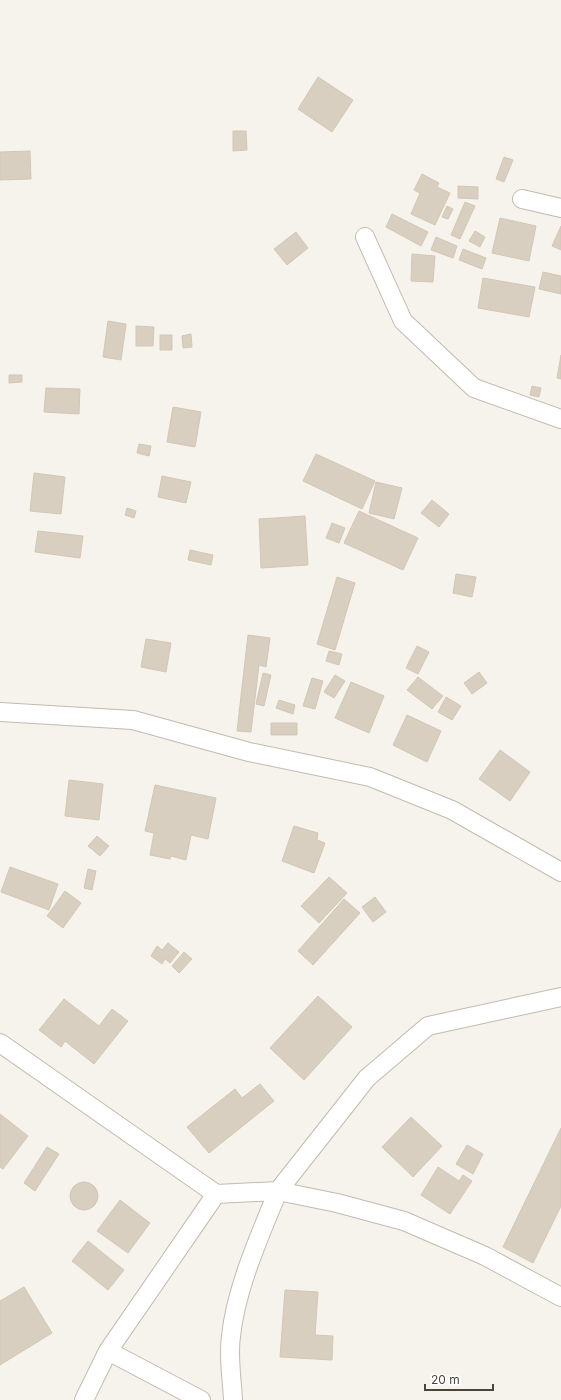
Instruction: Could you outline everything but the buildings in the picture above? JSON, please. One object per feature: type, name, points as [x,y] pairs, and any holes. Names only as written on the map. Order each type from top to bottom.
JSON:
[{"type":"street","points":[[522,199],[561,208]]},
{"type":"street","points":[[365,237],[403,321],[474,388],[561,419]]},
{"type":"street","points":[[0,712],[133,720],[249,752],[370,777],[452,810],[561,872]]},
{"type":"street","points":[[233,1400],[230,1336],[237,1305],[251,1258],[278,1191],[367,1078],[428,1026],[561,997]]},
{"type":"street","points":[[0,1043],[216,1194],[278,1191],[338,1203],[404,1221],[485,1256],[561,1297]]},
{"type":"street","points":[[84,1400],[108,1351],[216,1194]]},
{"type":"street","points":[[108,1351],[201,1400]]}]
